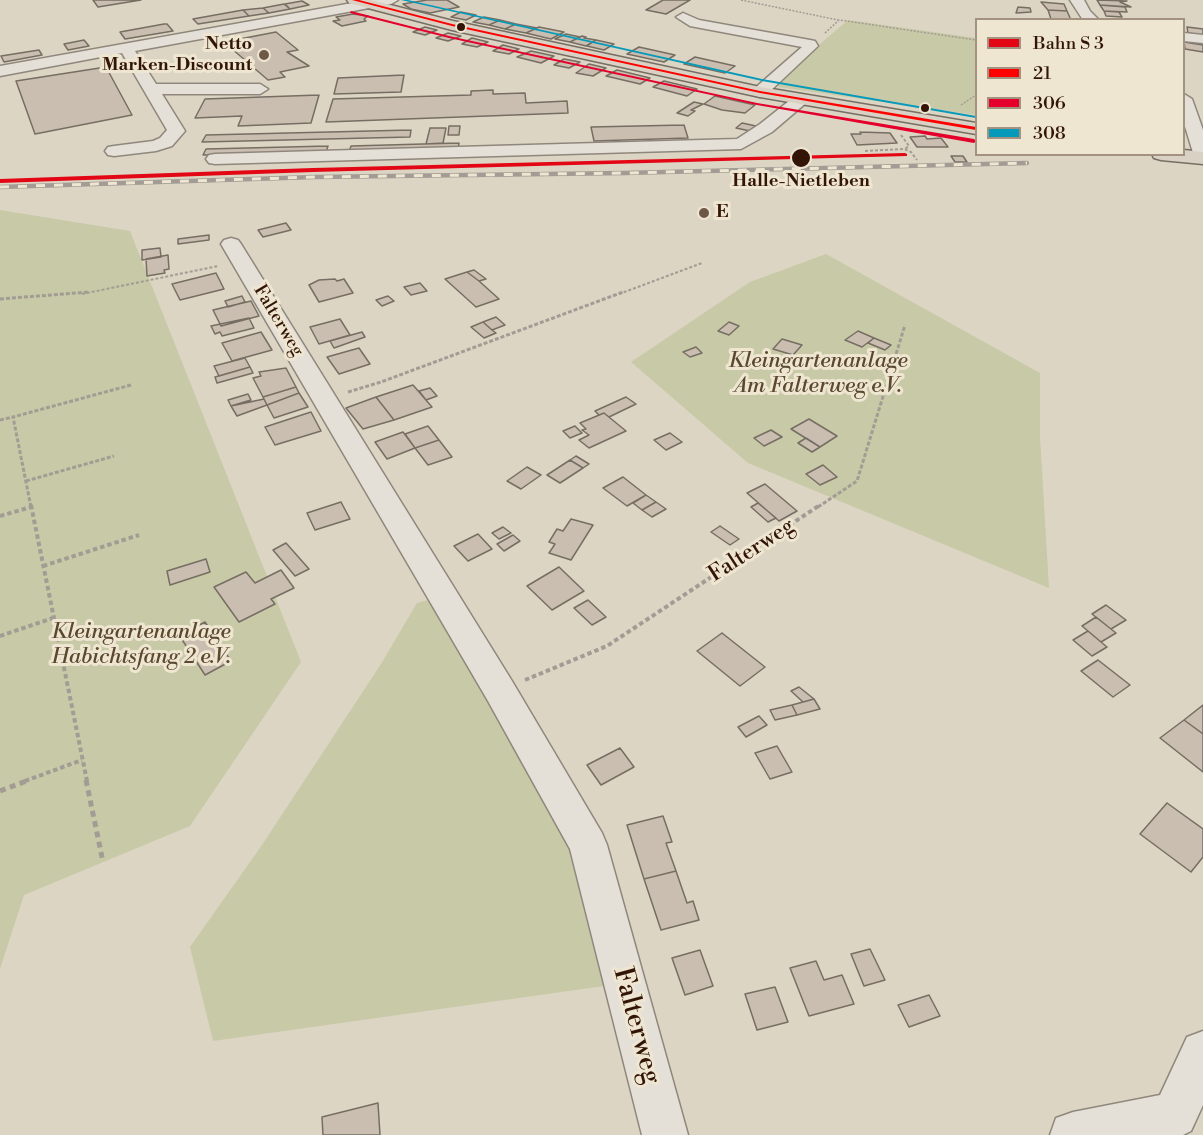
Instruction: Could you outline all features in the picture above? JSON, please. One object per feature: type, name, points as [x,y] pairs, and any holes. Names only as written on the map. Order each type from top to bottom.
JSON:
[{"type":"main road","points":[[361,2],[452,25],[760,92],[975,129]]},
{"type":"main road","points":[[1185,156],[1203,157]]},
{"type":"street","points":[[0,71],[361,2],[391,0]]},
{"type":"street","points":[[1077,0],[1088,18]]},
{"type":"street","points":[[683,17],[695,23],[805,42],[811,46],[760,92]]},
{"type":"street","points":[[1185,37],[1203,39]]},
{"type":"street","points":[[114,151],[156,146],[174,136],[176,131],[126,48]]},
{"type":"street","points":[[151,90],[260,89]]},
{"type":"street","points":[[218,151],[741,144],[766,128],[800,100]]},
{"type":"street","points":[[1185,102],[1203,157]]},
{"type":"street","points":[[341,149],[412,139]]},
{"type":"street","name":"Falterweg","points":[[237,253],[500,691],[588,845],[665,1135]]},
{"type":"street","points":[[1073,1135],[1182,1125],[1203,1053]]},
{"type":"path","points":[[741,0],[838,20],[975,40]]},
{"type":"path","points":[[811,46],[838,20]]},
{"type":"path","points":[[865,151],[904,149],[911,152],[917,160]]},
{"type":"path","points":[[0,299],[81,294],[237,253]]},
{"type":"path","points":[[324,399],[381,382],[702,263]]},
{"type":"path","name":"Falterweg","points":[[500,691],[607,646],[857,481],[905,325]]},
{"type":"path","points":[[0,420],[131,385]]},
{"type":"path","points":[[13,417],[103,862]]},
{"type":"path","points":[[26,481],[114,456]]},
{"type":"path","points":[[0,516],[31,507]]},
{"type":"path","points":[[43,566],[139,535]]},
{"type":"path","points":[[0,636],[53,618]]},
{"type":"path","points":[[0,791],[82,760]]},
{"type":"green space","points":[[848,20],[975,38],[975,115],[771,86]]},
{"type":"green space","name":"Kleingartenanlage Habichtsfang 2 e.V.","points":[[0,210],[130,231],[301,662],[190,826],[24,895],[0,969]]},
{"type":"green space","name":"Kleingartenanlage Am Falterweg e.V.","points":[[826,254],[1040,373],[1040,437],[1049,588],[748,463],[631,362],[750,282]]},
{"type":"green space","points":[[432,599],[594,851],[611,985],[213,1041],[190,947],[262,845],[381,664],[417,603]]},
{"type":"building","points":[[93,0],[141,0],[98,7]]},
{"type":"building","points":[[427,0],[447,0],[459,7],[430,13],[411,9],[403,4]]},
{"type":"building","points":[[663,0],[690,0],[666,14],[646,10]]},
{"type":"building","points":[[1097,0],[1127,1],[1120,2],[1131,7],[1100,5]]},
{"type":"building","points":[[302,1],[309,5],[290,9],[285,4]]},
{"type":"building","points":[[1041,2],[1064,4],[1067,11],[1048,10]]},
{"type":"building","points":[[284,4],[290,9],[269,13],[263,8]]},
{"type":"building","points":[[1100,5],[1125,7],[1127,12],[1104,11]]},
{"type":"building","points":[[1018,7],[1030,8],[1031,12],[1016,13]]},
{"type":"building","points":[[263,8],[269,13],[249,16],[243,10]]},
{"type":"building","points":[[243,10],[249,16],[198,24],[193,19]]},
{"type":"building","points":[[1048,10],[1067,11],[1070,18],[1051,18]]},
{"type":"building","points":[[1104,11],[1119,12],[1122,17],[1106,16]]},
{"type":"building","points":[[461,12],[476,15],[466,20],[451,17]]},
{"type":"building","points":[[353,14],[368,16],[364,19],[366,21],[342,26],[333,21],[340,20],[336,17]]},
{"type":"building","points":[[484,17],[500,20],[489,25],[473,22]]},
{"type":"building","points":[[500,20],[516,24],[505,29],[489,25]]},
{"type":"building","points":[[167,24],[173,31],[125,39],[120,32]]},
{"type":"building","points":[[516,24],[537,28],[526,33],[505,29]]},
{"type":"building","points":[[425,27],[437,30],[425,35],[413,32]]},
{"type":"building","points":[[539,27],[564,32],[551,39],[526,33]]},
{"type":"building","points":[[1187,27],[1203,29],[1203,35],[1188,33]]},
{"type":"building","name":"Netto Marken-Discount","points":[[276,32],[298,50],[287,52],[309,66],[280,72],[285,77],[268,80],[224,42]]},
{"type":"building","points":[[448,33],[461,36],[448,41],[436,38]]},
{"type":"building","points":[[566,34],[580,37],[570,42],[555,39]]},
{"type":"building","points":[[582,36],[596,40],[586,46],[570,42]]},
{"type":"building","points":[[472,38],[488,42],[477,47],[462,44]]},
{"type":"building","points":[[84,40],[89,46],[68,50],[64,44]]},
{"type":"building","points":[[596,40],[614,44],[604,50],[587,46]]},
{"type":"building","points":[[1185,42],[1203,45],[1203,52],[1185,49]]},
{"type":"building","points":[[503,45],[519,49],[509,54],[493,51]]},
{"type":"building","points":[[639,47],[675,55],[664,62],[627,54]]},
{"type":"building","points":[[39,50],[42,55],[4,62],[1,56]]},
{"type":"building","points":[[531,51],[554,56],[541,63],[517,57]]},
{"type":"building","points":[[695,57],[735,66],[725,73],[684,64]]},
{"type":"building","points":[[564,59],[580,62],[569,68],[554,65]]},
{"type":"building","points":[[589,64],[606,68],[593,76],[576,73]]},
{"type":"building","points":[[106,67],[132,115],[35,134],[16,81]]},
{"type":"building","points":[[617,70],[650,78],[640,84],[606,76]]},
{"type":"building","points":[[404,75],[401,92],[334,94],[338,78]]},
{"type":"building","points":[[664,81],[697,89],[687,96],[653,87]]},
{"type":"building","points":[[493,90],[493,94],[525,93],[526,103],[567,101],[568,113],[326,122],[333,99],[471,95],[471,91]]},
{"type":"building","points":[[319,95],[311,123],[238,126],[242,116],[195,118],[205,99]]},
{"type":"building","points":[[715,96],[755,105],[745,113],[722,110],[704,104]]},
{"type":"building","points":[[694,102],[703,104],[691,110],[695,111],[688,116],[677,113]]},
{"type":"building","points":[[742,123],[756,126],[750,131],[736,128]]},
{"type":"building","points":[[684,125],[688,138],[594,141],[591,127]]},
{"type":"building","points":[[449,126],[460,126],[459,135],[448,135]]},
{"type":"building","points":[[430,128],[446,128],[443,143],[426,144]]},
{"type":"building","points":[[411,130],[410,137],[202,142],[206,135]]},
{"type":"building","points":[[860,132],[890,133],[897,143],[857,145],[851,134],[861,134]]},
{"type":"building","points":[[925,136],[927,139],[941,138],[948,147],[917,147],[910,137]]},
{"type":"building","points":[[459,143],[458,149],[349,152],[351,146]]},
{"type":"building","points":[[328,146],[326,152],[203,155],[206,149]]},
{"type":"building","points":[[951,156],[963,156],[967,162],[955,162]]},
{"type":"building","points":[[286,223],[291,230],[263,237],[258,230]]},
{"type":"building","points":[[209,235],[209,240],[178,244],[178,239]]},
{"type":"building","points":[[160,248],[161,257],[142,260],[142,250]]},
{"type":"building","points":[[168,255],[169,269],[164,270],[165,273],[147,276],[146,259]]},
{"type":"building","points":[[474,270],[486,279],[479,281],[467,272]]},
{"type":"building","points":[[467,272],[499,299],[476,307],[445,279]]},
{"type":"building","points":[[216,273],[224,289],[180,300],[172,284]]},
{"type":"building","points":[[335,279],[337,281],[344,279],[353,293],[319,302],[309,285],[319,280]]},
{"type":"building","points":[[420,283],[427,291],[411,295],[404,287]]},
{"type":"building","points":[[242,296],[245,302],[228,307],[225,301]]},
{"type":"building","points":[[388,296],[394,301],[382,306],[376,300]]},
{"type":"building","points":[[251,301],[259,316],[221,326],[213,310]]},
{"type":"building","points":[[496,317],[505,325],[492,330],[483,322]]},
{"type":"building","points":[[249,318],[254,328],[222,336],[220,332],[215,334],[211,326]]},
{"type":"building","points":[[340,319],[350,335],[319,344],[310,327]]},
{"type":"building","points":[[483,322],[496,333],[484,338],[471,327]]},
{"type":"building","points":[[729,322],[739,326],[729,335],[718,331]]},
{"type":"building","points":[[858,331],[874,338],[862,347],[845,340]]},
{"type":"building","points":[[261,332],[272,350],[232,361],[222,343]]},
{"type":"building","points":[[362,332],[365,337],[334,348],[330,341]]},
{"type":"building","points":[[874,338],[891,345],[885,350],[868,343]]},
{"type":"building","points":[[782,339],[802,345],[793,355],[773,349]]},
{"type":"building","points":[[696,347],[702,353],[690,357],[683,352]]},
{"type":"building","points":[[359,348],[370,364],[339,374],[327,357]]},
{"type":"building","points":[[245,358],[250,367],[219,376],[214,366]]},
{"type":"building","points":[[250,367],[253,373],[217,383],[215,377]]},
{"type":"building","points":[[286,368],[296,387],[263,397],[253,378],[261,376],[259,372]]},
{"type":"building","points":[[413,385],[432,407],[394,420],[376,397]]},
{"type":"building","points":[[296,387],[299,393],[267,405],[263,397]]},
{"type":"building","points":[[430,388],[437,396],[426,400],[419,391]]},
{"type":"building","points":[[299,393],[308,407],[274,418],[267,405]]},
{"type":"building","points":[[248,394],[251,400],[231,406],[228,400]]},
{"type":"building","points":[[376,397],[394,420],[363,429],[346,408]]},
{"type":"building","points":[[626,397],[636,404],[609,417],[604,413],[599,415],[595,411]]},
{"type":"building","points":[[264,399],[267,405],[237,416],[231,406]]},
{"type":"building","points":[[311,412],[321,431],[275,445],[265,427]]},
{"type":"building","points":[[604,413],[626,431],[589,448],[579,440],[589,435],[582,430],[586,429],[580,423]]},
{"type":"building","points":[[809,419],[837,436],[820,447],[791,429]]},
{"type":"building","points":[[428,426],[439,440],[415,448],[405,434]]},
{"type":"building","points":[[575,426],[582,433],[570,438],[563,431]]},
{"type":"building","points":[[771,430],[782,437],[764,446],[754,438]]},
{"type":"building","points":[[403,432],[415,448],[387,459],[375,442]]},
{"type":"building","points":[[670,433],[682,442],[666,450],[654,440]]},
{"type":"building","points":[[806,438],[820,447],[812,452],[798,443]]},
{"type":"building","points":[[439,440],[452,457],[428,465],[415,448]]},
{"type":"building","points":[[576,456],[589,464],[583,468],[570,460]]},
{"type":"building","points":[[570,460],[583,468],[560,483],[547,475]]},
{"type":"building","points":[[823,465],[837,477],[820,485],[806,474]]},
{"type":"building","points":[[527,467],[541,475],[521,489],[507,481]]},
{"type":"building","points":[[623,477],[646,495],[627,506],[603,488]]},
{"type":"building","points":[[765,484],[797,511],[779,521],[747,493]]},
{"type":"building","points":[[646,495],[656,502],[642,510],[633,503]]},
{"type":"building","points":[[341,502],[350,519],[315,530],[307,513]]},
{"type":"building","points":[[656,502],[666,509],[652,517],[642,510]]},
{"type":"building","points":[[758,503],[776,518],[768,522],[751,507]]},
{"type":"building","points":[[571,519],[593,525],[571,560],[549,553],[555,544],[549,542],[557,529],[563,531]]},
{"type":"building","points":[[720,526],[739,539],[730,545],[711,532]]},
{"type":"building","points":[[503,527],[511,533],[499,539],[492,533]]},
{"type":"building","points":[[478,534],[492,549],[468,561],[454,546]]},
{"type":"building","points":[[513,535],[520,541],[504,551],[497,544]]},
{"type":"building","points":[[286,543],[309,569],[295,576],[273,550]]},
{"type":"building","points":[[206,559],[210,572],[170,585],[167,571]]},
{"type":"building","points":[[559,567],[584,591],[552,610],[527,586]]},
{"type":"building","points":[[281,570],[294,588],[271,599],[275,604],[239,622],[214,587],[246,572],[255,583]]},
{"type":"building","points":[[588,600],[606,617],[592,625],[574,608]]},
{"type":"building","points":[[1106,605],[1126,620],[1111,629],[1092,614]]},
{"type":"building","points":[[1096,617],[1116,633],[1101,642],[1082,626]]},
{"type":"building","points":[[205,622],[231,661],[205,675],[179,635]]},
{"type":"building","points":[[1088,631],[1107,647],[1092,656],[1073,640]]},
{"type":"building","points":[[722,633],[765,667],[740,686],[697,651]]},
{"type":"building","points":[[1098,660],[1130,685],[1113,697],[1081,671]]},
{"type":"building","points":[[799,687],[814,699],[803,702],[791,691]]},
{"type":"building","points":[[814,699],[820,709],[797,715],[792,705]]},
{"type":"building","points":[[792,705],[797,715],[775,720],[770,710]]},
{"type":"building","points":[[1203,705],[1203,734],[1184,720]]},
{"type":"building","points":[[759,716],[767,725],[746,737],[738,727]]},
{"type":"building","points":[[1184,720],[1203,734],[1203,772],[1160,738]]},
{"type":"building","points":[[777,746],[792,772],[770,779],[755,753]]},
{"type":"building","points":[[620,748],[634,767],[601,785],[587,765]]},
{"type":"building","points":[[1167,803],[1203,829],[1203,857],[1191,872],[1140,834]]},
{"type":"building","points":[[663,816],[672,842],[666,843],[676,871],[644,879],[627,825]]},
{"type":"building","points":[[676,871],[687,903],[693,901],[699,920],[661,930],[644,879]]},
{"type":"building","points":[[870,949],[885,980],[864,986],[851,954]]},
{"type":"building","points":[[700,950],[713,986],[685,995],[672,958]]},
{"type":"building","points":[[816,961],[824,980],[842,975],[854,1004],[809,1016],[790,968]]},
{"type":"building","points":[[775,987],[788,1022],[757,1030],[745,994]]},
{"type":"building","points":[[929,995],[940,1016],[909,1027],[898,1005]]},
{"type":"building","points":[[378,1103],[380,1135],[323,1135],[322,1117]]},
{"type":"railway","points":[[0,187],[315,177],[625,173],[1027,163]]},
{"type":"transit line","name":"21","points":[[354,0],[452,25],[760,92],[975,129]]},
{"type":"transit line","name":"308","points":[[403,0],[762,80],[975,117]]},
{"type":"transit line","name":"306","points":[[351,12],[449,37],[757,104],[974,141]]},
{"type":"transit line","points":[[0,181],[313,170],[905,155]]},
{"type":"place","name":"Netto Marken-Discount","points":[[264,55]]},
{"type":"place","name":"Halle-Nietleben","points":[[801,158]]},
{"type":"place","name":"E","points":[[704,213]]}]
